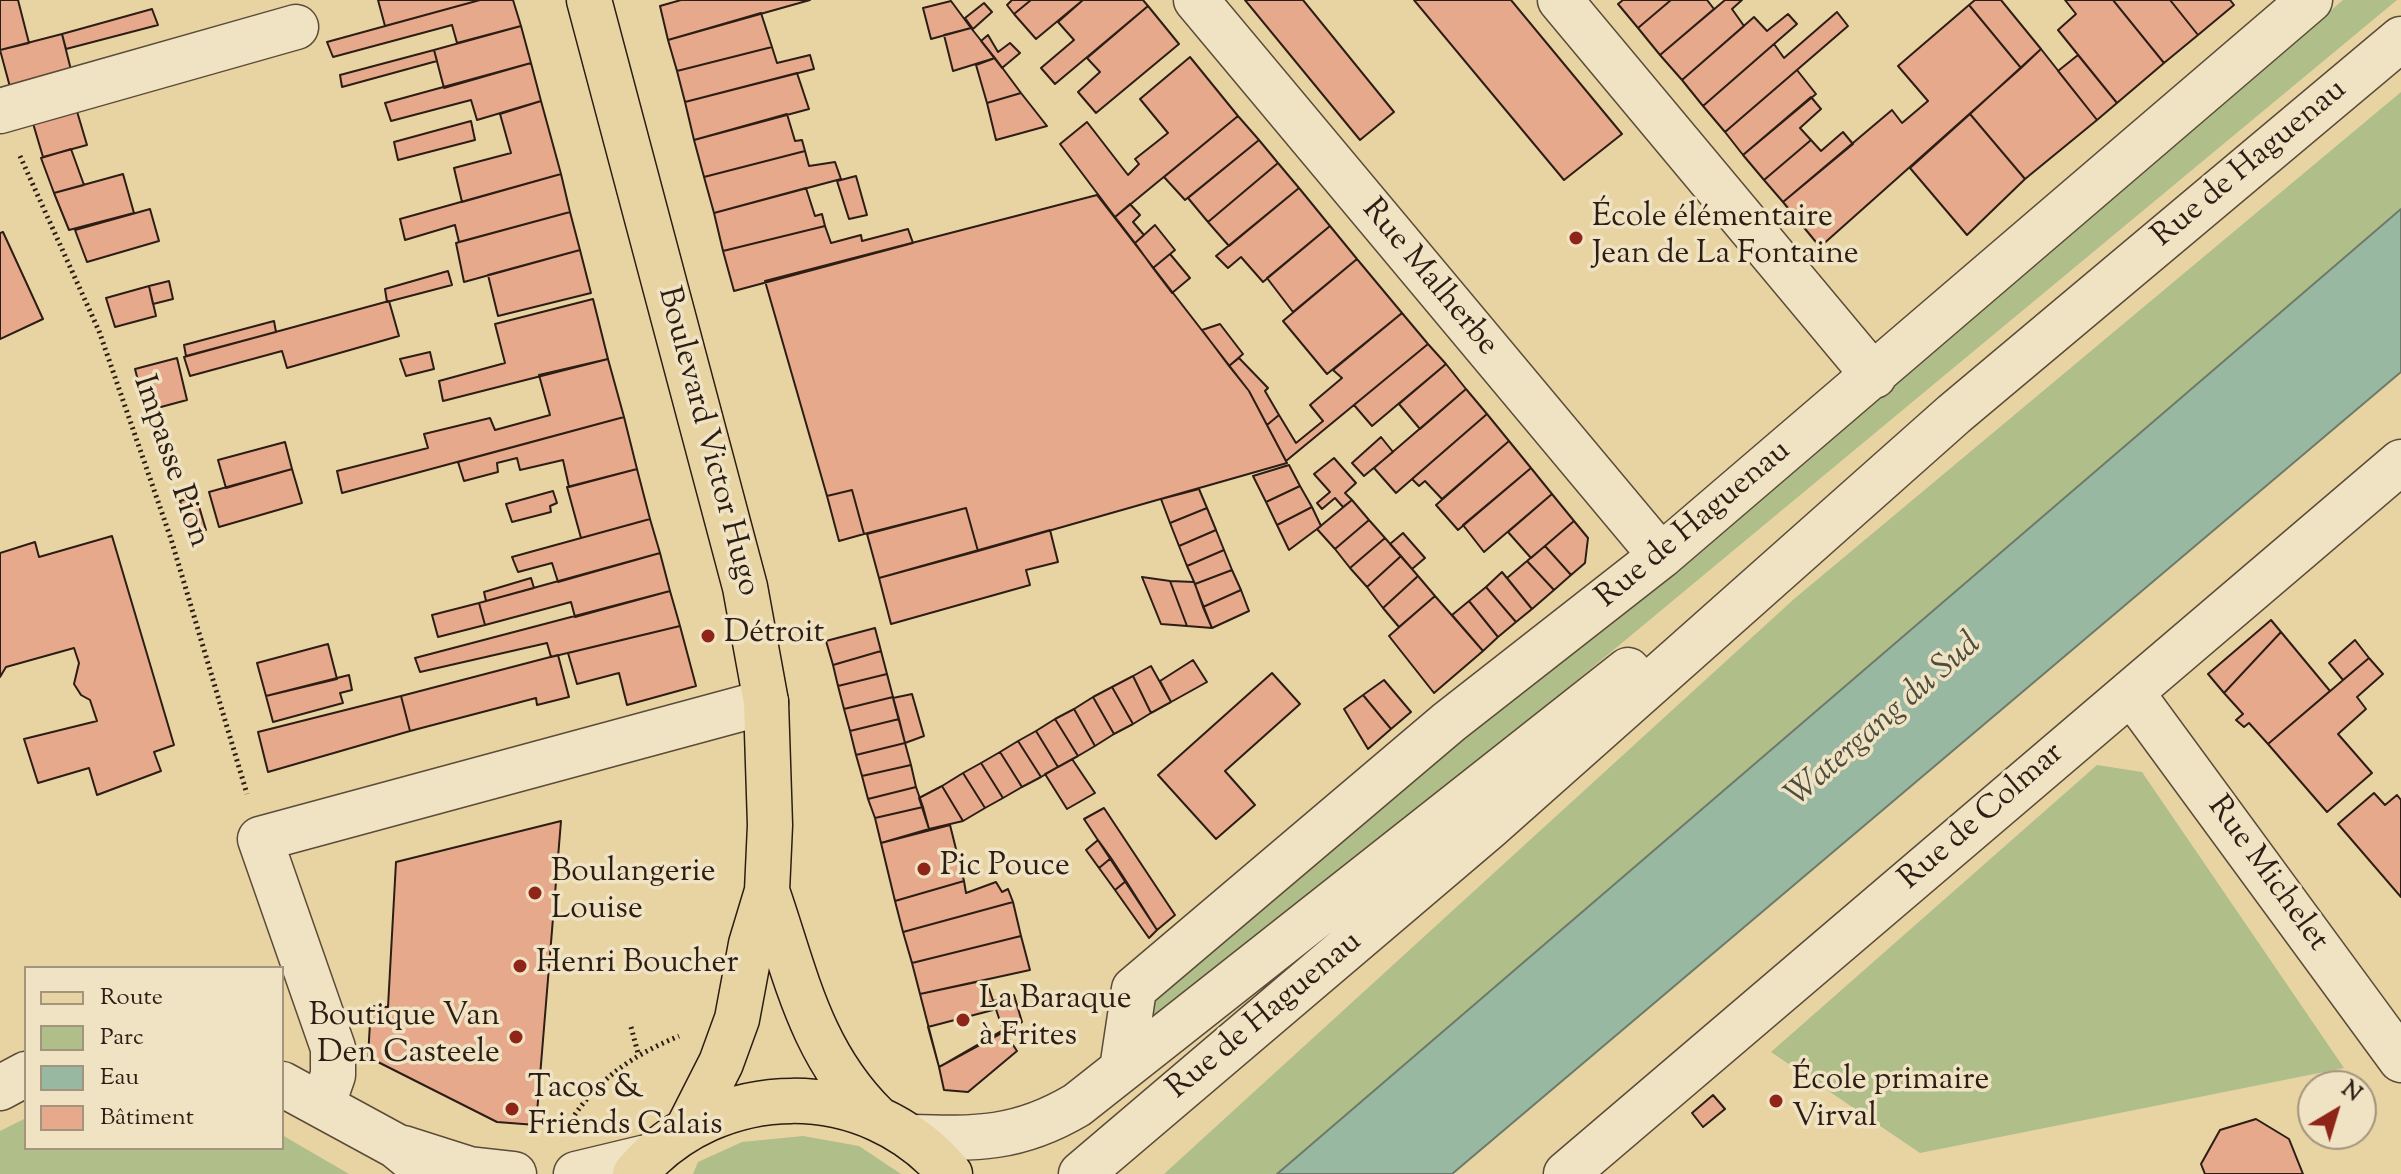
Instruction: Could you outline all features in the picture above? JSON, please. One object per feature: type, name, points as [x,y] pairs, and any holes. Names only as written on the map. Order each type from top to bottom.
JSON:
[{"type":"main road","name":"Boulevard Victor Hugo","points":[[589,0],[745,587],[766,702],[770,825],[767,891],[751,944],[737,1019],[721,1063],[688,1128]]},
{"type":"main road","name":"Boulevard Victor Hugo","points":[[767,891],[810,1023],[838,1074],[893,1127],[950,1174]]},
{"type":"main road","points":[[643,1165],[688,1128],[748,1104],[791,1099],[835,1104],[893,1127]]},
{"type":"street","name":"Rue Malherbe","points":[[1196,0],[1661,556]]},
{"type":"street","points":[[1560,0],[1874,376]]},
{"type":"street","name":"Rue de Haguenau","points":[[1122,1069],[1134,989],[1449,722],[1661,556],[2310,0]]},
{"type":"street","points":[[0,111],[296,27]]},
{"type":"street","name":"Rue de Haguenau","points":[[1081,1174],[1489,827],[1954,414],[2401,39]]},
{"type":"street","name":"Rue de Haguenau","points":[[893,1127],[986,1137],[1025,1131],[1077,1105],[1954,414]]},
{"type":"street","name":"Rue de Colmar","points":[[1566,1174],[2401,462]]},
{"type":"street","name":"Rue Michelet","points":[[2131,692],[2401,1060]]},
{"type":"street","points":[[323,1104],[333,1075],[333,1048],[260,839],[766,702]]},
{"type":"street","points":[[0,1088],[24,1075]]},
{"type":"street","points":[[284,1085],[396,1146],[430,1174]]},
{"type":"street","points":[[396,1146],[469,1169],[514,1174]]},
{"type":"street","points":[[568,1156],[643,1165]]},
{"type":"path","name":"Impasse Pion","points":[[19,153],[99,331],[171,539],[260,839]]},
{"type":"path","points":[[568,1156],[583,1101],[638,1053],[682,1035],[737,1019]]},
{"type":"path","points":[[631,1027],[638,1053]]},
{"type":"green space","points":[[2343,0],[2397,0],[1523,725],[1148,1023],[1153,998],[1462,732],[1599,634]]},
{"type":"green space","points":[[2401,92],[2401,209],[1277,1174],[1164,1174],[1794,599]]},
{"type":"green space","points":[[2097,765],[2142,772],[2344,1068],[2297,1070],[2297,1077],[1920,1153],[1771,1052]]},
{"type":"green space","points":[[24,1119],[24,1150],[284,1150],[284,1136],[349,1174],[0,1174],[0,1131]]},
{"type":"green space","points":[[803,1136],[859,1146],[901,1174],[693,1174],[698,1162],[742,1142]]},
{"type":"water","name":"Watergang du Sud","points":[[2401,209],[2401,372],[1452,1174],[1277,1174]]},
{"type":"building","points":[[0,0],[18,0],[29,43],[0,50]]},
{"type":"building","points":[[378,0],[480,0],[385,26]]},
{"type":"building","points":[[480,0],[513,0],[521,26],[457,43],[452,25],[333,57],[327,42]]},
{"type":"building","points":[[681,0],[810,0],[668,40],[660,6]]},
{"type":"building","points":[[1012,0],[1031,0],[1014,14],[1007,5]]},
{"type":"building","points":[[1031,0],[1083,0],[1036,39],[1014,14]]},
{"type":"building","points":[[1083,0],[1143,0],[1148,6],[1055,84],[1041,68],[1074,40],[1058,22]]},
{"type":"building","points":[[1245,0],[1303,0],[1394,112],[1360,140]]},
{"type":"building","points":[[1414,0],[1511,0],[1622,134],[1564,180]]},
{"type":"building","points":[[1623,0],[1671,0],[1638,28],[1618,4]]},
{"type":"building","points":[[1671,0],[1707,0],[1714,9],[1660,55],[1638,28]]},
{"type":"building","points":[[1725,0],[1742,0],[1732,9],[1744,26],[1682,80],[1660,55]]},
{"type":"building","points":[[1975,0],[2001,0],[2041,49],[2021,68],[1969,5]]},
{"type":"building","points":[[2065,0],[2113,0],[2164,63],[2117,103],[2058,30],[2076,14]]},
{"type":"building","points":[[2113,0],[2170,0],[2198,35],[2164,63]]},
{"type":"building","points":[[2170,0],[2230,0],[2234,5],[2198,35]]},
{"type":"building","points":[[951,1],[971,28],[931,39],[923,8]]},
{"type":"building","points":[[984,3],[992,12],[973,29],[965,18]]},
{"type":"building","points":[[1969,5],[2021,68],[1820,247],[1783,202],[1892,110],[1902,123],[1928,101],[1898,66]]},
{"type":"building","points":[[1148,6],[1179,44],[1096,113],[1078,92],[1100,72],[1087,58]]},
{"type":"building","points":[[152,9],[158,25],[66,49],[62,34]]},
{"type":"building","points":[[1837,12],[1848,26],[1725,132],[1703,106],[1774,44],[1784,58]]},
{"type":"building","points":[[761,13],[772,47],[677,71],[668,40]]},
{"type":"building","points":[[1788,14],[1797,24],[1703,106],[1682,80],[1754,17],[1767,31]]},
{"type":"building","points":[[521,26],[531,63],[444,88],[434,50]]},
{"type":"building","points":[[971,28],[995,58],[953,71],[944,35]]},
{"type":"building","points":[[62,34],[71,70],[10,87],[0,50]]},
{"type":"building","points":[[988,35],[998,52],[1010,43],[1020,53],[1002,68],[981,41]]},
{"type":"building","points":[[772,47],[777,63],[810,55],[814,69],[685,102],[677,71]]},
{"type":"building","points":[[2041,49],[2097,120],[2025,179],[1970,114]]},
{"type":"building","points":[[434,50],[437,61],[342,87],[340,75]]},
{"type":"building","points":[[2078,55],[2117,103],[2097,120],[2058,71]]},
{"type":"building","points":[[1190,57],[1238,116],[1115,217],[1060,144],[1087,122],[1128,175],[1139,164],[1135,159],[1168,133],[1140,99]]},
{"type":"building","points":[[995,58],[1021,93],[987,103],[976,65]]},
{"type":"building","points":[[531,63],[541,101],[477,120],[471,100],[391,121],[385,103]]},
{"type":"building","points":[[1797,70],[1816,94],[1743,155],[1725,132]]},
{"type":"building","points":[[797,73],[809,109],[694,140],[685,102]]},
{"type":"building","points":[[1021,93],[1047,126],[996,140],[987,103]]},
{"type":"building","points":[[1811,97],[1821,109],[1800,128],[1811,140],[1764,180],[1743,155]]},
{"type":"building","points":[[541,101],[561,174],[462,202],[454,168],[511,153],[500,114]]},
{"type":"building","points":[[76,108],[87,145],[43,157],[32,120]]},
{"type":"building","points":[[787,114],[795,141],[802,140],[805,151],[704,177],[694,140]]},
{"type":"building","points":[[1970,114],[2025,179],[1967,235],[1910,168]]},
{"type":"building","points":[[1238,116],[1259,140],[1185,200],[1164,177]]},
{"type":"building","points":[[471,121],[475,140],[398,160],[394,142]]},
{"type":"building","points":[[1843,132],[1853,144],[1783,202],[1764,180],[1811,140],[1821,151]]},
{"type":"building","points":[[1259,140],[1278,163],[1208,222],[1188,198]]},
{"type":"building","points":[[71,149],[84,185],[54,193],[41,158]]},
{"type":"building","points":[[805,151],[809,166],[835,162],[841,179],[714,213],[704,177]]},
{"type":"building","points":[[1278,163],[1299,188],[1229,246],[1208,222]]},
{"type":"building","points":[[123,174],[134,213],[69,230],[54,193]]},
{"type":"building","points":[[561,174],[570,212],[459,242],[455,225],[405,240],[400,219]]},
{"type":"building","points":[[856,176],[867,215],[849,219],[837,181]]},
{"type":"building","points":[[806,188],[815,216],[822,214],[825,226],[723,251],[714,213]]},
{"type":"building","points":[[1299,188],[1330,226],[1263,282],[1241,257],[1228,268],[1216,256]]},
{"type":"building","points":[[1097,195],[1249,391],[1287,463],[978,551],[966,508],[864,534],[852,490],[827,496],[765,281]]},
{"type":"building","points":[[1130,204],[1140,215],[1133,222],[1144,235],[1135,243],[1115,217]]},
{"type":"building","points":[[150,209],[159,241],[87,262],[75,230]]},
{"type":"building","points":[[570,212],[580,250],[464,282],[456,243]]},
{"type":"building","points":[[1155,225],[1175,250],[1153,268],[1135,243]]},
{"type":"building","points":[[825,226],[831,243],[861,235],[862,241],[908,229],[913,243],[734,291],[723,251]]},
{"type":"building","points":[[1330,226],[1357,259],[1293,312],[1267,278]]},
{"type":"building","points":[[3,232],[43,319],[0,339],[0,233]]},
{"type":"building","points":[[580,250],[591,293],[498,316],[488,275]]},
{"type":"building","points":[[1170,254],[1190,278],[1172,293],[1153,268]]},
{"type":"building","points":[[1357,259],[1402,313],[1327,374],[1283,321]]},
{"type":"building","points":[[448,271],[452,285],[387,302],[385,289]]},
{"type":"building","points":[[169,281],[173,299],[153,304],[149,286]]},
{"type":"building","points":[[149,286],[156,316],[115,327],[106,298]]},
{"type":"building","points":[[593,299],[608,359],[443,401],[439,381],[505,363],[495,324]]},
{"type":"building","points":[[389,301],[399,336],[287,368],[282,351],[190,376],[184,357]]},
{"type":"building","points":[[1402,313],[1428,344],[1286,461],[1267,425],[1279,415],[1296,443],[1323,421],[1310,405],[1342,378],[1333,370]]},
{"type":"building","points":[[274,321],[276,332],[186,356],[184,345]]},
{"type":"building","points":[[1220,324],[1243,354],[1229,366],[1202,330]]},
{"type":"building","points":[[1428,344],[1446,364],[1372,426],[1354,405]]},
{"type":"building","points":[[430,352],[434,369],[406,376],[400,359]]},
{"type":"building","points":[[177,358],[187,400],[146,411],[135,369]]},
{"type":"building","points":[[1239,358],[1268,388],[1265,391],[1279,415],[1267,425],[1249,391],[1229,366]]},
{"type":"building","points":[[608,359],[624,417],[342,493],[337,471],[428,448],[424,434],[490,418],[495,430],[550,415],[539,375]]},
{"type":"building","points":[[1446,364],[1466,389],[1420,429],[1399,404]]},
{"type":"building","points":[[1466,389],[1487,414],[1396,493],[1374,468]]},
{"type":"building","points":[[1487,414],[1509,441],[1442,499],[1425,481],[1419,486],[1412,479]]},
{"type":"building","points":[[624,417],[637,469],[569,487],[563,460],[520,470],[517,458],[497,463],[498,472],[464,481],[458,462]]},
{"type":"building","points":[[1381,437],[1393,452],[1364,476],[1352,463]]},
{"type":"building","points":[[1509,441],[1531,468],[1458,530],[1436,505]]},
{"type":"building","points":[[285,442],[292,469],[226,488],[218,460]]},
{"type":"building","points":[[1334,458],[1356,483],[1345,493],[1352,500],[1343,507],[1335,498],[1322,509],[1317,503],[1330,492],[1314,474]]},
{"type":"building","points":[[1289,465],[1300,486],[1266,502],[1253,476]]},
{"type":"building","points":[[1531,468],[1552,494],[1484,552],[1463,525]]},
{"type":"building","points":[[292,469],[302,503],[219,527],[209,492]]},
{"type":"building","points":[[637,469],[650,519],[581,538],[567,487]]},
{"type":"building","points":[[1300,486],[1312,507],[1277,525],[1266,502]]},
{"type":"building","points":[[1199,489],[1207,508],[1170,523],[1161,499]]},
{"type":"building","points":[[852,490],[864,534],[839,541],[827,496]]},
{"type":"building","points":[[553,491],[557,503],[550,506],[551,512],[512,522],[506,504]]},
{"type":"building","points":[[1552,494],[1574,521],[1531,558],[1508,532]]},
{"type":"building","points":[[190,498],[193,504],[198,503],[206,530],[189,534],[180,501]]},
{"type":"building","points":[[1352,500],[1369,520],[1335,549],[1317,529]]},
{"type":"building","points":[[1312,507],[1321,526],[1289,550],[1277,525]]},
{"type":"building","points":[[966,508],[978,551],[879,578],[867,534]]},
{"type":"building","points":[[1207,508],[1216,530],[1179,546],[1170,523]]},
{"type":"building","points":[[650,519],[660,553],[558,582],[552,563],[518,572],[512,557]]},
{"type":"building","points":[[1369,520],[1385,538],[1350,568],[1335,549]]},
{"type":"building","points":[[1574,521],[1588,538],[1585,563],[1571,575],[1545,546]]},
{"type":"building","points":[[1050,530],[1058,562],[1026,570],[1030,585],[891,624],[879,578]]},
{"type":"building","points":[[1216,530],[1224,550],[1187,566],[1179,546]]},
{"type":"building","points":[[1403,533],[1425,558],[1412,569],[1390,544]]},
{"type":"building","points":[[112,536],[174,745],[154,752],[161,771],[97,795],[89,768],[38,783],[24,739],[97,721],[90,700],[81,695],[74,684],[79,663],[74,648],[6,667],[0,677],[0,553],[35,542],[39,557]]},
{"type":"building","points":[[1385,538],[1401,556],[1367,587],[1350,568]]},
{"type":"building","points":[[1545,546],[1571,575],[1554,590],[1527,561]]},
{"type":"building","points":[[1224,550],[1232,570],[1195,584],[1187,566]]},
{"type":"building","points":[[660,553],[670,591],[575,617],[571,602],[485,625],[479,603]]},
{"type":"building","points":[[1401,556],[1418,576],[1383,608],[1367,587]]},
{"type":"building","points":[[1527,561],[1554,590],[1532,609],[1507,578]]},
{"type":"building","points":[[1232,570],[1241,590],[1203,607],[1195,584]]},
{"type":"building","points":[[1502,572],[1532,609],[1516,622],[1486,587]]},
{"type":"building","points":[[1418,576],[1435,596],[1399,627],[1383,608]]},
{"type":"building","points":[[1142,577],[1170,581],[1187,626],[1161,624]]},
{"type":"building","points":[[531,578],[534,588],[486,601],[484,592]]},
{"type":"building","points":[[1170,581],[1194,582],[1212,628],[1187,626]]},
{"type":"building","points":[[1486,587],[1516,622],[1498,637],[1469,601]]},
{"type":"building","points":[[1241,590],[1249,611],[1212,628],[1203,607]]},
{"type":"building","points":[[670,591],[680,626],[551,657],[547,643],[420,672],[415,658]]},
{"type":"building","points":[[1435,596],[1483,651],[1434,693],[1389,636]]},
{"type":"building","points":[[1469,601],[1498,637],[1483,651],[1452,615]]},
{"type":"building","points":[[479,603],[485,625],[438,637],[432,615]]},
{"type":"building","points":[[2271,620],[2281,632],[2224,693],[2208,674]]},
{"type":"building","points":[[680,626],[696,686],[627,705],[619,673],[577,684],[568,653]]},
{"type":"building","points":[[875,628],[881,651],[833,665],[826,641]]},
{"type":"building","points":[[2281,632],[2330,691],[2268,744],[2249,723],[2244,727],[2236,720],[2243,714],[2224,693]]},
{"type":"building","points":[[2355,640],[2369,658],[2343,680],[2329,663]]},
{"type":"building","points":[[328,644],[337,679],[266,696],[257,663]]},
{"type":"building","points":[[881,651],[887,674],[838,686],[833,665]]},
{"type":"building","points":[[558,655],[569,697],[537,705],[536,698],[410,731],[401,696]]},
{"type":"building","points":[[2369,658],[2383,674],[2357,697],[2366,709],[2338,734],[2372,773],[2327,812],[2268,744]]},
{"type":"building","points":[[1193,660],[1207,682],[1171,702],[1160,681]]},
{"type":"building","points":[[1151,666],[1171,702],[1151,713],[1133,676]]},
{"type":"building","points":[[1272,673],[1300,704],[1225,771],[1255,805],[1216,839],[1158,775]]},
{"type":"building","points":[[887,674],[893,697],[844,709],[838,686]]},
{"type":"building","points":[[349,675],[352,690],[340,693],[343,703],[273,722],[266,696]]},
{"type":"building","points":[[1133,676],[1151,713],[1133,724],[1112,687]]},
{"type":"building","points":[[1384,680],[1411,712],[1391,729],[1363,695]]},
{"type":"building","points":[[1112,687],[1133,724],[1114,734],[1093,697]]},
{"type":"building","points":[[912,694],[924,736],[905,743],[893,698]]},
{"type":"building","points":[[1363,695],[1391,729],[1368,749],[1344,709]]},
{"type":"building","points":[[401,696],[410,731],[268,772],[258,732]]},
{"type":"building","points":[[893,697],[899,719],[850,731],[844,709]]},
{"type":"building","points":[[1093,697],[1114,734],[1095,746],[1074,709]]},
{"type":"building","points":[[1074,709],[1095,746],[1078,756],[1055,719]]},
{"type":"building","points":[[899,719],[905,743],[856,755],[850,731]]},
{"type":"building","points":[[1055,719],[1078,756],[1058,767],[1036,731]]},
{"type":"building","points":[[1036,731],[1058,767],[1041,777],[1018,741]]},
{"type":"building","points":[[1018,741],[1041,777],[1022,787],[1000,752]]},
{"type":"building","points":[[905,743],[911,765],[862,776],[856,755]]},
{"type":"building","points":[[1000,752],[1022,787],[1003,798],[981,763]]},
{"type":"building","points":[[1072,759],[1095,793],[1067,809],[1045,774]]},
{"type":"building","points":[[981,763],[1003,798],[985,808],[963,773]]},
{"type":"building","points":[[911,765],[916,787],[868,799],[862,776]]},
{"type":"building","points":[[963,773],[985,808],[963,821],[942,786]]},
{"type":"building","points":[[942,786],[963,821],[929,829],[919,798]]},
{"type":"building","points":[[916,787],[923,807],[875,818],[868,799]]},
{"type":"building","points":[[2374,793],[2385,805],[2397,795],[2401,800],[2401,897],[2338,824]]},
{"type":"building","points":[[923,807],[929,829],[881,843],[875,818]]},
{"type":"building","points":[[1104,808],[1175,915],[1157,930],[1084,819]]},
{"type":"building","points":[[561,821],[536,1125],[497,1122],[368,1057],[371,1006],[388,1007],[396,862]]},
{"type":"building","name":"Pic Pouce","points":[[950,825],[964,881],[895,901],[881,843]]},
{"type":"building","points":[[1098,840],[1111,858],[1099,868],[1086,850]]},
{"type":"building","points":[[1111,858],[1126,881],[1115,890],[1099,868]]},
{"type":"building","points":[[964,881],[966,893],[996,882],[1002,892],[1008,889],[1013,902],[903,932],[895,901]]},
{"type":"building","points":[[1126,881],[1157,930],[1149,938],[1115,890]]},
{"type":"building","points":[[1013,902],[1021,936],[912,963],[903,932]]},
{"type":"building","points":[[1021,936],[1030,970],[920,994],[912,963]]},
{"type":"building","name":"La Baraque à Frites","points":[[986,980],[1003,1030],[939,1067],[920,994]]},
{"type":"building","points":[[1014,995],[1022,1022],[939,1067],[928,1027],[993,1010],[990,1002]]},
{"type":"building","points":[[1003,1030],[1017,1051],[968,1092],[944,1090],[939,1067]]},
{"type":"building","points":[[1713,1095],[1725,1109],[1703,1127],[1692,1113]]},
{"type":"building","points":[[2256,1119],[2289,1139],[2303,1174],[2205,1174],[2201,1164],[2220,1130]]},
{"type":"place","name":"École élémentaire Jean de La Fontaine","points":[[1576,238]]},
{"type":"place","name":"Détroit","points":[[708,636]]},
{"type":"place","name":"Pic Pouce","points":[[924,869]]},
{"type":"place","name":"Boulangerie Louise","points":[[535,893]]},
{"type":"place","name":"Henri Boucher","points":[[520,966]]},
{"type":"place","name":"La Baraque à Frites","points":[[963,1020]]},
{"type":"place","name":"Boutique Van Den Casteele","points":[[516,1037]]},
{"type":"place","name":"École primaire Virval","points":[[1776,1101]]},
{"type":"place","name":"Tacos & Friends Calais","points":[[512,1109]]}]
